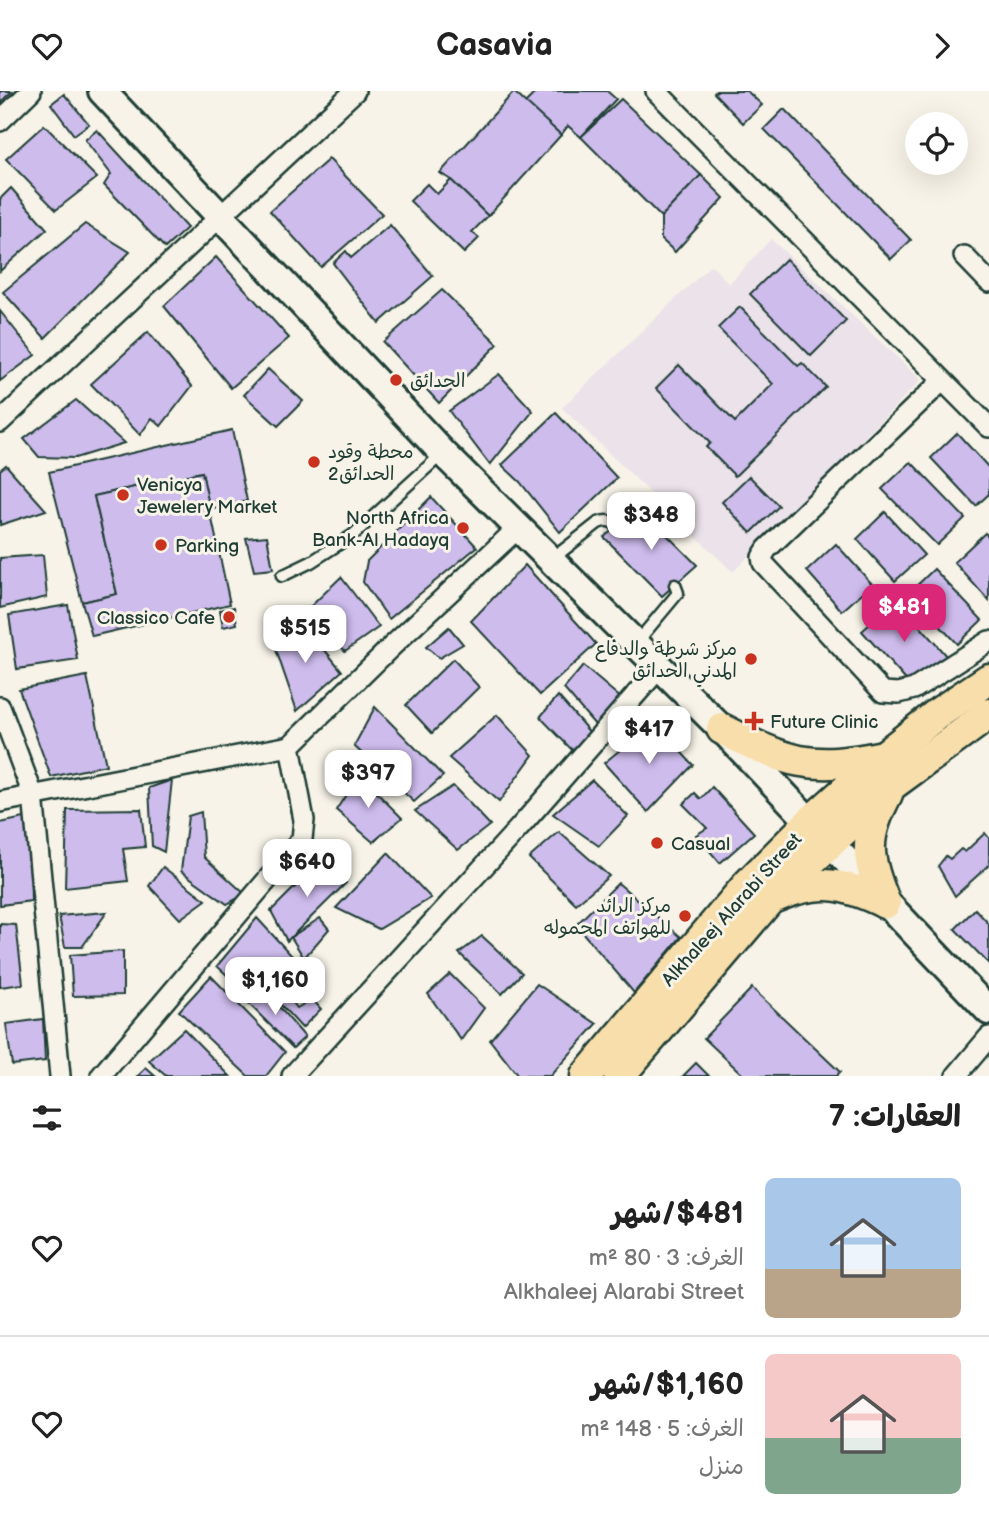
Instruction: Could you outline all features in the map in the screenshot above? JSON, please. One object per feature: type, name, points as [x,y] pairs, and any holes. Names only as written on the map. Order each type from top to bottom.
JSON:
[{"type":"main road","points":[[102,91],[443,453],[549,561],[722,729],[989,1011]]},
{"type":"main road","name":"Alkhaleej Alarabi Street","points":[[586,1076],[749,883],[818,833],[888,770],[937,714],[989,679]]},
{"type":"main road","name":"Alkhaleej Alarabi Street","points":[[888,770],[989,713]]},
{"type":"main road","points":[[722,729],[775,755],[798,762],[888,770],[870,831],[873,875],[885,903]]},
{"type":"main road","name":"Alkhaleej Alarabi Street","points":[[619,1076],[769,900],[818,833]]},
{"type":"main road","points":[[769,900],[798,887],[836,885],[861,891],[885,903]]},
{"type":"street","points":[[0,121],[31,91]]},
{"type":"street","points":[[0,422],[355,91]]},
{"type":"street","points":[[656,91],[989,427]]},
{"type":"street","points":[[964,256],[989,282]]},
{"type":"street","points":[[942,381],[767,549],[762,557],[763,563],[883,692],[899,693],[914,689],[989,641]]},
{"type":"street","points":[[0,802],[290,746],[517,529]]},
{"type":"street","points":[[292,1076],[519,828],[659,669]]},
{"type":"street","points":[[0,707],[33,795],[60,1076]]},
{"type":"street","points":[[101,1076],[302,839],[304,820],[290,746]]},
{"type":"street","points":[[956,1076],[989,1037]]},
{"type":"lane","points":[[282,576],[311,562],[353,535],[443,453]]},
{"type":"lane","points":[[549,561],[598,523],[606,520],[617,526]]},
{"type":"lane","points":[[635,644],[678,593],[674,585]]},
{"type":"shaded area","points":[[771,239],[921,380],[733,572],[562,408],[711,265],[729,284]]},
{"type":"building","points":[[0,91],[12,91],[0,103]]},
{"type":"building","points":[[537,91],[607,91],[616,99],[581,137],[568,126],[561,135],[525,103]]},
{"type":"building","points":[[747,91],[762,105],[743,123],[714,93]]},
{"type":"building","points":[[514,92],[561,135],[488,216],[451,180],[440,173]]},
{"type":"building","points":[[64,94],[89,124],[74,135],[51,104]]},
{"type":"building","points":[[621,99],[701,175],[661,217],[581,137]]},
{"type":"building","points":[[784,109],[911,240],[891,259],[764,129]]},
{"type":"building","points":[[44,125],[97,178],[56,210],[6,159]]},
{"type":"building","points":[[97,130],[187,228],[165,248],[104,185],[111,174],[85,140]]},
{"type":"building","points":[[329,159],[382,214],[321,267],[270,211]]},
{"type":"building","points":[[701,175],[724,198],[675,252],[661,239],[661,217]]},
{"type":"building","points":[[451,180],[488,216],[472,232],[479,238],[464,253],[410,201],[427,184],[437,194]]},
{"type":"building","points":[[11,188],[47,229],[0,271],[0,199]]},
{"type":"building","points":[[85,224],[130,252],[45,338],[3,292]]},
{"type":"building","points":[[390,225],[433,276],[379,323],[333,263],[346,251],[351,258]]},
{"type":"building","points":[[216,257],[289,338],[231,388],[164,306]]},
{"type":"building","points":[[786,259],[846,321],[811,356],[750,294]]},
{"type":"building","points":[[442,290],[498,344],[439,403],[383,342]]},
{"type":"building","points":[[740,307],[798,366],[802,363],[826,387],[735,476],[706,447],[710,443],[656,388],[679,365],[735,422],[773,384],[718,328]]},
{"type":"building","points":[[0,311],[35,355],[0,381]]},
{"type":"building","points":[[148,332],[192,386],[161,426],[152,418],[140,435],[91,384]]},
{"type":"building","points":[[268,369],[303,401],[278,426],[244,395]]},
{"type":"building","points":[[499,374],[533,411],[490,465],[449,411]]},
{"type":"building","points":[[76,400],[124,443],[75,458],[39,457],[24,439]]},
{"type":"building","points":[[556,413],[617,478],[560,532],[520,482],[502,465]]},
{"type":"building","points":[[232,430],[247,501],[209,510],[202,472],[94,496],[117,594],[82,602],[49,472]]},
{"type":"building","points":[[957,433],[989,468],[989,494],[976,506],[931,458]]},
{"type":"building","points":[[911,462],[965,518],[937,545],[882,489]]},
{"type":"building","points":[[6,465],[46,510],[0,525],[0,470]]},
{"type":"building","name":"Parking","points":[[202,472],[230,604],[92,636],[82,602],[117,594],[94,496]]},
{"type":"building","points":[[749,476],[779,506],[751,533],[722,502]]},
{"type":"building","points":[[431,497],[477,547],[389,619],[363,582],[367,561]]},
{"type":"building","points":[[640,508],[697,565],[662,596],[604,537]]},
{"type":"building","points":[[885,512],[924,555],[895,581],[857,539]]},
{"type":"building","points":[[985,533],[989,537],[989,601],[954,562]]},
{"type":"building","points":[[267,536],[273,569],[254,571],[246,538]]},
{"type":"building","points":[[836,544],[872,584],[842,611],[807,571]]},
{"type":"building","points":[[43,555],[47,597],[0,608],[0,558]]},
{"type":"building","points":[[525,565],[596,644],[540,695],[471,621]]},
{"type":"building","points":[[934,569],[982,620],[957,644],[909,593]]},
{"type":"building","points":[[341,577],[379,627],[345,651],[308,609]]},
{"type":"building","points":[[897,600],[947,657],[912,687],[862,631]]},
{"type":"building","points":[[68,605],[78,660],[17,669],[9,615]]},
{"type":"building","name":"Classico Cafe","points":[[234,607],[237,624],[223,627],[220,610]]},
{"type":"building","points":[[302,622],[342,671],[297,711],[274,644]]},
{"type":"building","points":[[449,627],[463,644],[439,658],[426,647]]},
{"type":"building","points":[[453,659],[479,687],[432,733],[406,705]]},
{"type":"building","points":[[583,666],[622,699],[596,726],[564,689]]},
{"type":"building","points":[[87,676],[106,765],[51,777],[19,689]]},
{"type":"building","points":[[558,696],[592,735],[573,751],[540,717]]},
{"type":"building","points":[[375,707],[443,776],[414,802],[354,746]]},
{"type":"building","points":[[497,715],[533,755],[499,802],[449,758]]},
{"type":"building","points":[[654,722],[693,765],[648,812],[604,763]]},
{"type":"building","points":[[359,775],[402,818],[373,842],[336,810]]},
{"type":"building","points":[[172,780],[164,852],[152,846],[149,788]]},
{"type":"building","points":[[592,780],[628,816],[599,846],[553,814]]},
{"type":"building","points":[[453,786],[490,825],[458,850],[415,811]]},
{"type":"building","points":[[712,787],[754,833],[720,863],[696,835],[707,828],[683,804],[695,793],[701,799]]},
{"type":"building","points":[[141,809],[145,847],[123,849],[128,881],[65,888],[67,810]]},
{"type":"building","points":[[201,812],[204,857],[245,894],[227,904],[181,871],[188,816]]},
{"type":"building","points":[[29,817],[31,901],[0,905],[0,823]]},
{"type":"building","points":[[559,832],[609,876],[576,904],[529,858]]},
{"type":"building","points":[[985,833],[989,838],[989,865],[955,896],[938,866],[946,856],[950,859],[961,849],[965,852]]},
{"type":"building","points":[[388,853],[431,898],[379,929],[336,908]]},
{"type":"building","points":[[322,860],[346,883],[287,941],[271,911]]},
{"type":"building","points":[[163,867],[206,900],[180,919],[149,886]]},
{"type":"building","points":[[618,883],[681,937],[634,993],[576,925]]},
{"type":"building","points":[[975,909],[989,924],[989,964],[955,929]]},
{"type":"building","points":[[107,912],[82,947],[65,947],[59,916]]},
{"type":"building","points":[[257,918],[316,982],[315,992],[287,989],[257,979],[241,988],[217,966]]},
{"type":"building","points":[[320,918],[329,929],[304,958],[291,937]]},
{"type":"building","points":[[0,924],[16,925],[23,984],[0,987]]},
{"type":"building","points":[[482,936],[522,973],[502,994],[459,953]]},
{"type":"building","points":[[123,951],[123,995],[73,996],[70,955]]},
{"type":"building","points":[[450,974],[484,1008],[461,1040],[428,994]]},
{"type":"building","points":[[211,976],[285,1052],[266,1076],[248,1076],[179,1011]]},
{"type":"building","points":[[537,984],[597,1024],[550,1076],[518,1076],[490,1040]]},
{"type":"building","points":[[752,988],[840,1072],[836,1076],[744,1076],[704,1038]]},
{"type":"building","points":[[244,992],[266,992],[305,1037],[293,1048],[250,1005]]},
{"type":"building","points":[[288,996],[297,1008],[312,999],[321,1009],[302,1028],[279,1003]]},
{"type":"building","points":[[43,1019],[45,1061],[12,1065],[6,1024]]},
{"type":"building","points":[[184,1029],[230,1076],[166,1076],[149,1061]]},
{"type":"building","points":[[696,1063],[709,1076],[683,1076]]},
{"type":"building","points":[[146,1068],[155,1076],[138,1076]]},
{"type":"place","name":"الحدائق","points":[[396,380]]},
{"type":"place","name":"محطة وقود الحدائق2","points":[[314,462]]},
{"type":"place","name":"Venicya Jewelery Market","points":[[123,495]]},
{"type":"place","name":"North Africa Bank-Al Hadayq","points":[[463,528]]},
{"type":"place","name":"Parking","points":[[161,545]]},
{"type":"place","name":"Classico Cafe","points":[[229,617]]},
{"type":"place","name":"مركز شرطة والدفاع المدني الحدائق","points":[[751,659]]},
{"type":"place","name":"Future Clinic","points":[[754,721]]},
{"type":"place","name":"Casual","points":[[657,843]]},
{"type":"place","name":"مركز الرائد للهواتف المحموله","points":[[685,916]]}]
